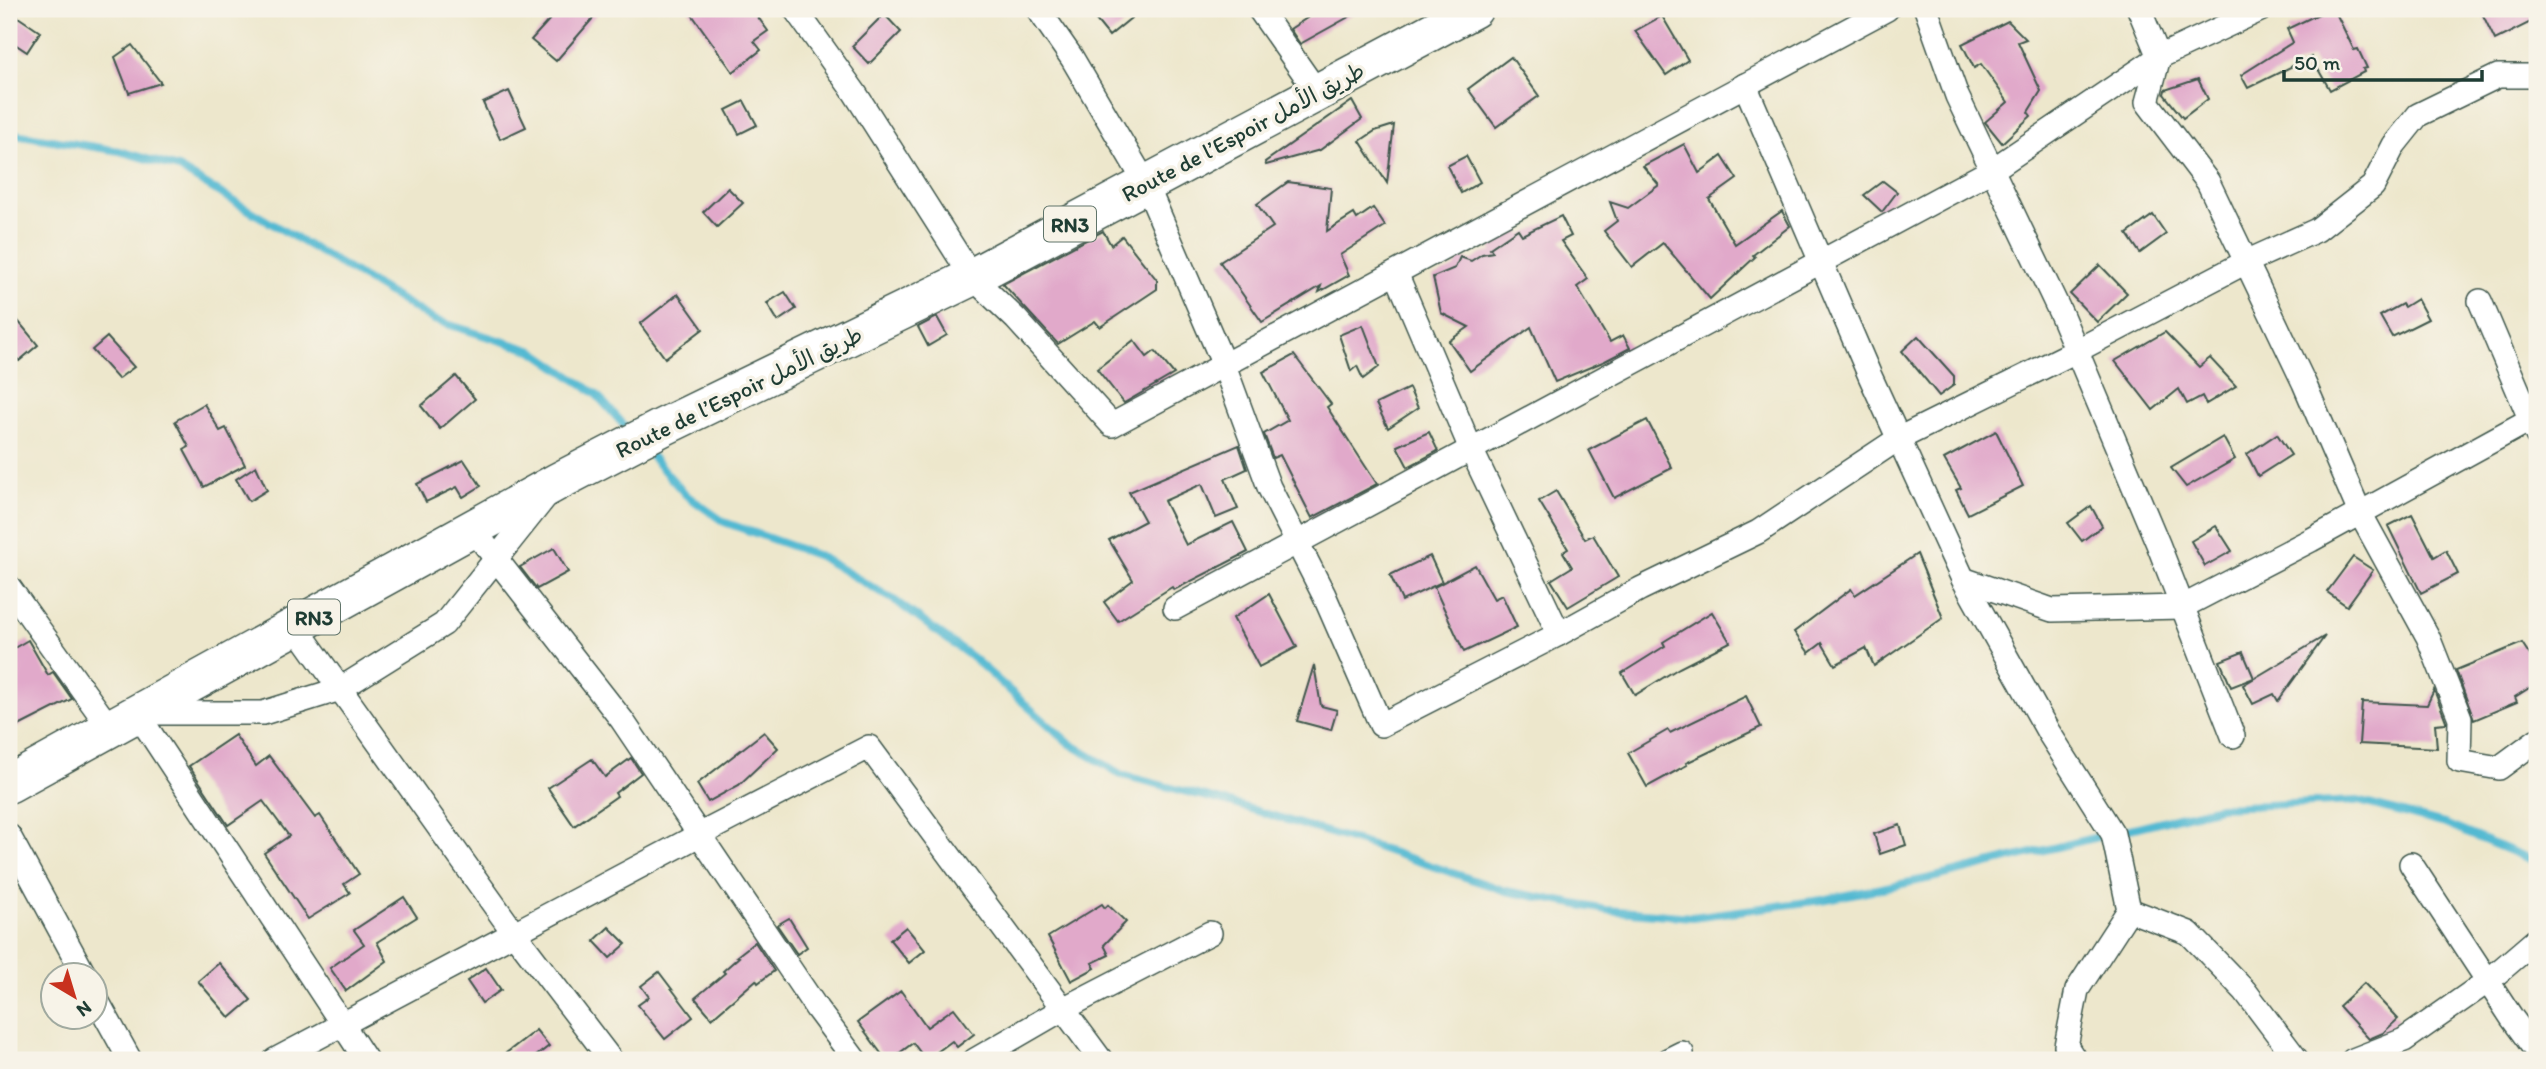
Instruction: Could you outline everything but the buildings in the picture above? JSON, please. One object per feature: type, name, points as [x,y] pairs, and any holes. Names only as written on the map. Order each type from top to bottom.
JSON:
[{"type":"highway","name":"Route de l’Espoir طريق الأمل","points":[[9,784],[557,482],[661,428],[972,277],[1474,9]]},
{"type":"street","points":[[795,9],[855,93],[972,277],[1016,319],[1112,425],[1887,9]]},
{"type":"street","points":[[1038,9],[1072,58],[1146,184],[1224,365],[1269,487],[1324,595],[1381,725],[1559,634],[1640,589],[1758,532],[1898,439],[2076,351],[2246,262],[2317,230],[2373,186],[2394,145],[2417,115],[2498,76],[2537,76]]},
{"type":"street","points":[[1259,9],[1317,92]]},
{"type":"street","points":[[1926,9],[1957,96],[2076,351],[2158,544],[2232,736]]},
{"type":"street","points":[[2139,9],[2159,57],[2147,103],[2208,182],[2304,383],[2360,513],[2428,637],[2460,718],[2459,761],[2499,768],[2537,740]]},
{"type":"street","points":[[1175,608],[1992,170],[2159,57],[2262,9]]},
{"type":"street","points":[[1745,85],[1898,439],[1963,579],[2049,733],[2113,834],[2129,910],[2077,990],[2066,1046],[2075,1060]]},
{"type":"street","points":[[1396,273],[1471,449],[1559,634]]},
{"type":"street","points":[[1963,579],[2052,610],[2182,607],[2535,423],[2480,301]]},
{"type":"street","points":[[123,720],[263,713],[340,689],[444,624],[557,482]]},
{"type":"street","points":[[472,528],[622,720],[817,1009],[855,1060]]},
{"type":"street","points":[[9,587],[123,720],[344,1023],[366,1060]]},
{"type":"street","points":[[296,628],[514,933],[611,1060]]},
{"type":"street","points":[[275,1060],[869,747],[1101,1060]]},
{"type":"street","points":[[9,836],[75,960]]},
{"type":"street","points":[[2411,864],[2537,1052]]},
{"type":"street","points":[[2129,910],[2189,933],[2245,990],[2297,1060]]},
{"type":"street","points":[[975,1060],[1063,1009],[1210,933]]},
{"type":"street","points":[[2353,1060],[2404,1040],[2487,981],[2537,939]]},
{"type":"street","points":[[108,1020],[130,1060]]},
{"type":"waterway","points":[[9,133],[119,151],[178,168],[434,320],[534,351],[596,394],[630,432]]},
{"type":"waterway","points":[[643,447],[686,495],[724,522],[819,556],[894,600],[973,658],[1069,743],[1122,775],[1237,805],[1373,846],[1506,891],[1606,910],[1692,917],[1822,900],[1931,878],[2219,807],[2358,801],[2445,824],[2537,862]]}]
